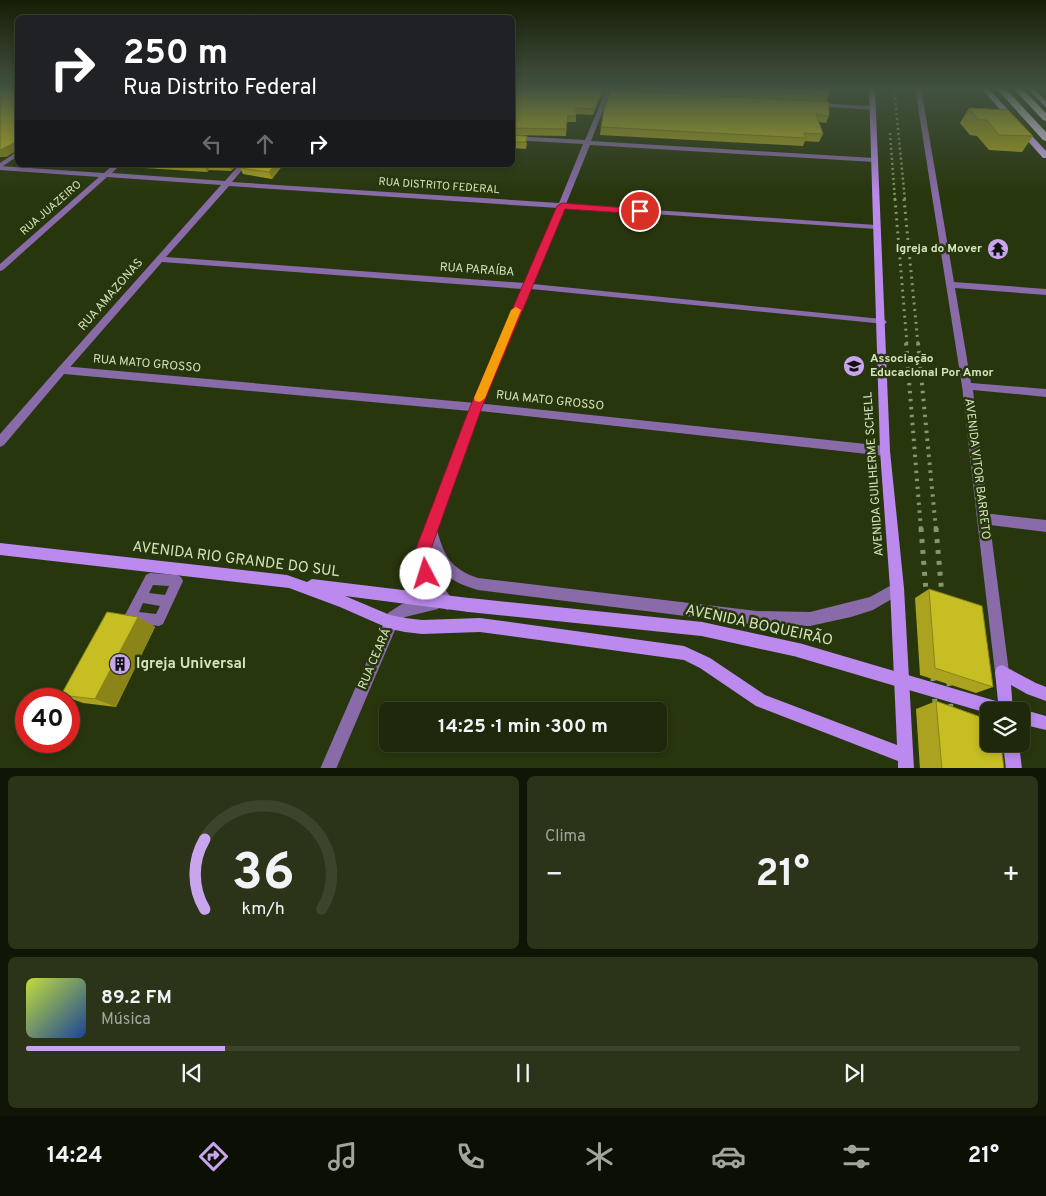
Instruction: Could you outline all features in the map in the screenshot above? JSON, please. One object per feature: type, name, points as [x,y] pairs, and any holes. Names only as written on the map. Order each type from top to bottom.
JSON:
[{"type":"highway","points":[[1021,124],[1031,140]]},
{"type":"highway","points":[[1033,124],[1046,138]]},
{"type":"main road","name":"AVENIDA GUILHERME SCHELL","points":[[873,124],[886,450],[897,588],[905,762]]},
{"type":"main road","points":[[1016,124],[1046,156]]},
{"type":"main road","name":"AVENIDA RIO GRANDE DO SUL","points":[[0,549],[287,581],[468,605]]},
{"type":"main road","points":[[287,581],[342,601],[390,622],[422,627],[480,625],[684,653],[713,666],[745,692],[761,701],[905,762]]},
{"type":"main road","name":"AVENIDA BOQUEIRÃO","points":[[468,605],[702,629],[798,650],[980,703]]},
{"type":"main road","points":[[1005,702],[1003,679],[1046,694]]},
{"type":"main road","points":[[1030,719],[1046,724]]},
{"type":"main road","points":[[1012,752],[1014,768]]},
{"type":"street","points":[[447,603],[430,582],[424,567],[423,553],[476,407],[526,286],[562,206],[594,124]]},
{"type":"street","name":"AVENIDA VITOR BARRETO","points":[[924,124],[967,386],[1003,679]]},
{"type":"street","points":[[515,138],[874,160]]},
{"type":"street","points":[[0,167],[15,155]]},
{"type":"street","name":"RUA DISTRITO FEDERAL","points":[[0,167],[876,227]]},
{"type":"street","name":"RUA JUAZEIRO","points":[[0,268],[115,167]]},
{"type":"street","name":"RUA AMAZONAS","points":[[0,442],[240,167]]},
{"type":"street","name":"RUA PARAÍBA","points":[[159,259],[526,286],[882,322]]},
{"type":"street","points":[[951,284],[1046,292]]},
{"type":"street","name":"RUA MATO GROSSO","points":[[62,370],[476,407],[886,450]]},
{"type":"street","points":[[967,386],[1046,394]]},
{"type":"street","points":[[983,519],[1046,526]]},
{"type":"street","points":[[431,530],[436,550],[447,569],[464,580],[478,584],[757,618],[810,619],[873,603],[897,588]]},
{"type":"street","name":"RUA CEARÁ","points":[[328,768],[390,622],[397,614],[410,608],[447,603]]},
{"type":"lane","points":[[163,580],[170,568]]},
{"type":"lane","points":[[150,579],[163,580],[177,581],[159,620],[130,617],[150,579]]},
{"type":"lane","points":[[140,597],[168,600]]},
{"type":"building","points":[[0,124],[15,124],[15,151],[14,143],[0,150]]},
{"type":"building","points":[[515,124],[567,124],[566,129],[515,128]]},
{"type":"building","points":[[602,124],[819,124],[823,134],[804,133],[806,138],[601,127]]},
{"type":"building","points":[[990,124],[1021,124],[1033,136],[999,135]]},
{"type":"building","points":[[515,135],[527,136],[526,142],[515,142]]},
{"type":"building","points":[[241,167],[273,167],[269,172]]},
{"type":"building","points":[[929,589],[982,606],[993,687],[935,668]]},
{"type":"building","points":[[107,612],[138,617],[95,699],[80,697],[80,688],[65,688]]},
{"type":"building","points":[[936,701],[980,717],[980,752],[1002,752],[1004,768],[942,768]]},
{"type":"railway","points":[[898,124],[905,200]]},
{"type":"railway","points":[[890,133],[895,200]]},
{"type":"railway","points":[[895,199],[907,344]]},
{"type":"railway","points":[[904,199],[918,344]]},
{"type":"railway","points":[[906,343],[921,530]]},
{"type":"railway","points":[[918,343],[936,530]]},
{"type":"railway","points":[[921,528],[927,604]]},
{"type":"railway","points":[[936,528],[943,607]]},
{"type":"railway","points":[[932,666],[936,716]]},
{"type":"railway","points":[[948,671],[952,721]]},
{"type":"slow traffic","points":[[480,398],[516,310]]},
{"type":"place","name":"Igreja do Mover","points":[[998,249]]},
{"type":"place","name":"Associação Educacional Por Amor","points":[[854,366]]},
{"type":"place","name":"Igreja Universal","points":[[120,664]]},
{"type":"route","points":[[426,574],[422,561],[424,546],[476,407],[526,286],[562,206],[640,211]]}]
